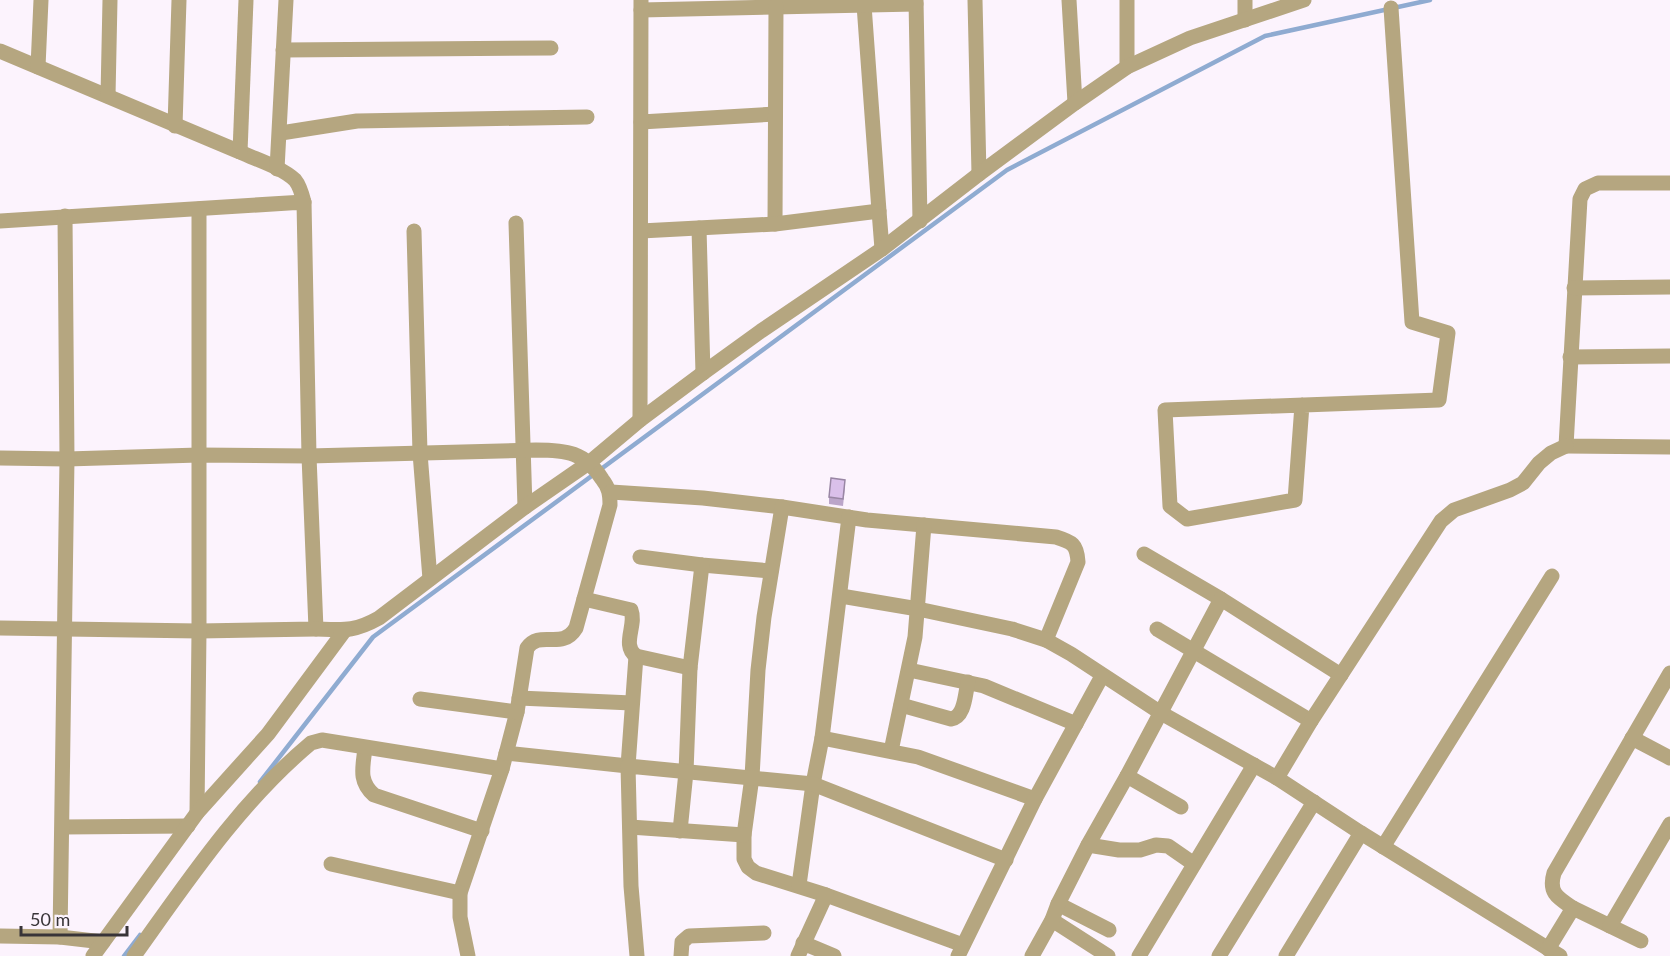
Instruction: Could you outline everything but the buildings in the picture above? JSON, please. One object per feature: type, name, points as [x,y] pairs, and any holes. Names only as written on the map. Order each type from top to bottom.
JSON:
[{"type":"street","points":[[38,68],[41,0]]},
{"type":"street","points":[[108,96],[110,0]]},
{"type":"street","points":[[175,126],[179,0]]},
{"type":"street","points":[[240,152],[246,0]]},
{"type":"street","points":[[278,169],[286,0]]},
{"type":"street","points":[[975,0],[979,174]]},
{"type":"street","points":[[1070,0],[1075,103]]},
{"type":"street","points":[[1127,0],[1127,67]]},
{"type":"street","points":[[1245,0],[1245,20]]},
{"type":"street","points":[[0,628],[199,631],[316,628],[345,630],[363,627],[525,507],[593,466],[640,420],[703,372],[882,249],[979,174],[1127,67],[1190,38],[1304,0]]},
{"type":"street","points":[[640,420],[641,5],[776,6],[916,2],[920,221]]},
{"type":"street","points":[[864,5],[882,249]]},
{"type":"street","points":[[775,224],[776,6]]},
{"type":"street","points":[[1302,405],[1295,500],[1187,519],[1170,506],[1165,410],[1302,405],[1439,400],[1448,333],[1412,322],[1391,9]]},
{"type":"street","points":[[283,50],[551,48]]},
{"type":"street","points":[[0,51],[278,169],[294,180],[300,189],[304,202],[309,456],[316,628]]},
{"type":"street","points":[[641,122],[776,114]]},
{"type":"street","points":[[280,134],[357,121],[588,117]]},
{"type":"street","points":[[1566,446],[1580,199],[1585,189],[1598,183],[1670,183]]},
{"type":"street","points":[[0,221],[304,202]]},
{"type":"street","points":[[197,813],[199,209]]},
{"type":"street","points":[[641,231],[775,224],[879,210]]},
{"type":"street","points":[[60,937],[68,459],[65,216]]},
{"type":"street","points":[[516,223],[525,507]]},
{"type":"street","points":[[699,228],[703,372]]},
{"type":"street","points":[[414,231],[420,453],[430,579]]},
{"type":"street","points":[[1574,288],[1670,287]]},
{"type":"street","points":[[1570,357],[1670,356]]},
{"type":"street","points":[[1277,778],[1441,521],[1454,510],[1523,483],[1539,463],[1551,453],[1566,446],[1670,447]]},
{"type":"street","points":[[0,458],[309,456],[559,450],[573,454],[593,466],[609,489],[610,505],[572,636],[563,640],[531,642],[526,648],[518,705],[502,769],[460,893],[460,917],[468,956]]},
{"type":"street","points":[[609,489],[782,507],[849,517],[1056,537],[1070,542],[1077,550],[1078,562],[1046,640]]},
{"type":"street","points":[[782,507],[758,670],[752,777],[744,835],[744,859],[748,867],[756,873],[826,895],[960,951],[1035,800],[1102,676]]},
{"type":"street","points":[[799,885],[822,738],[849,517]]},
{"type":"street","points":[[891,751],[909,670],[918,609],[924,525]]},
{"type":"street","points":[[1144,554],[1221,599],[1341,675]]},
{"type":"street","points":[[640,557],[771,571]]},
{"type":"street","points":[[680,831],[686,772],[690,668],[702,565]]},
{"type":"street","points":[[1383,847],[1552,576]]},
{"type":"street","points":[[841,596],[1012,628],[1046,640],[1161,713],[1277,778],[1360,833],[1554,952],[1573,908]]},
{"type":"street","points":[[584,599],[631,610],[633,616],[629,646],[630,652],[636,656],[690,668]]},
{"type":"street","points":[[1032,956],[1053,920],[1058,904],[1088,845],[1221,599]]},
{"type":"street","points":[[1157,628],[1311,722]]},
{"type":"street","points":[[93,956],[197,813],[268,734],[345,630]]},
{"type":"street","points":[[636,656],[628,766],[631,886],[637,956]]},
{"type":"street","points":[[909,670],[968,682],[1012,697],[1076,724]]},
{"type":"street","points":[[1641,941],[1573,908],[1559,898],[1551,882],[1554,873],[1670,673]]},
{"type":"street","points":[[901,705],[956,719],[960,714],[968,682]]},
{"type":"street","points":[[420,699],[518,705],[632,703]]},
{"type":"street","points":[[822,738],[928,760],[1035,800]]},
{"type":"street","points":[[1632,738],[1670,758]]},
{"type":"street","points":[[134,956],[182,888],[242,812],[311,743],[322,740],[502,769]]},
{"type":"street","points":[[365,748],[362,777],[365,788],[374,795],[482,831]]},
{"type":"street","points":[[506,753],[813,784],[1006,860]]},
{"type":"street","points":[[1139,956],[1254,765]]},
{"type":"street","points":[[1127,776],[1181,807]]},
{"type":"street","points":[[1219,956],[1314,802]]},
{"type":"street","points":[[1610,926],[1670,824]]},
{"type":"street","points":[[63,827],[188,826]]},
{"type":"street","points":[[630,827],[744,835]]},
{"type":"street","points":[[1286,956],[1360,833]]},
{"type":"street","points":[[1088,845],[1119,850],[1140,850],[1156,845],[1168,846],[1194,864]]},
{"type":"street","points":[[331,864],[460,893]]},
{"type":"street","points":[[826,895],[800,950],[834,956]]},
{"type":"street","points":[[1058,904],[1109,930]]},
{"type":"street","points":[[1053,920],[1108,956]]},
{"type":"street","points":[[681,956],[682,942],[689,936],[764,933]]},
{"type":"street","points":[[0,936],[60,937],[103,942]]},
{"type":"waterway","points":[[260,782],[373,637],[1007,170],[1265,36],[1430,0]]},
{"type":"waterway","points":[[124,956],[140,935]]}]
